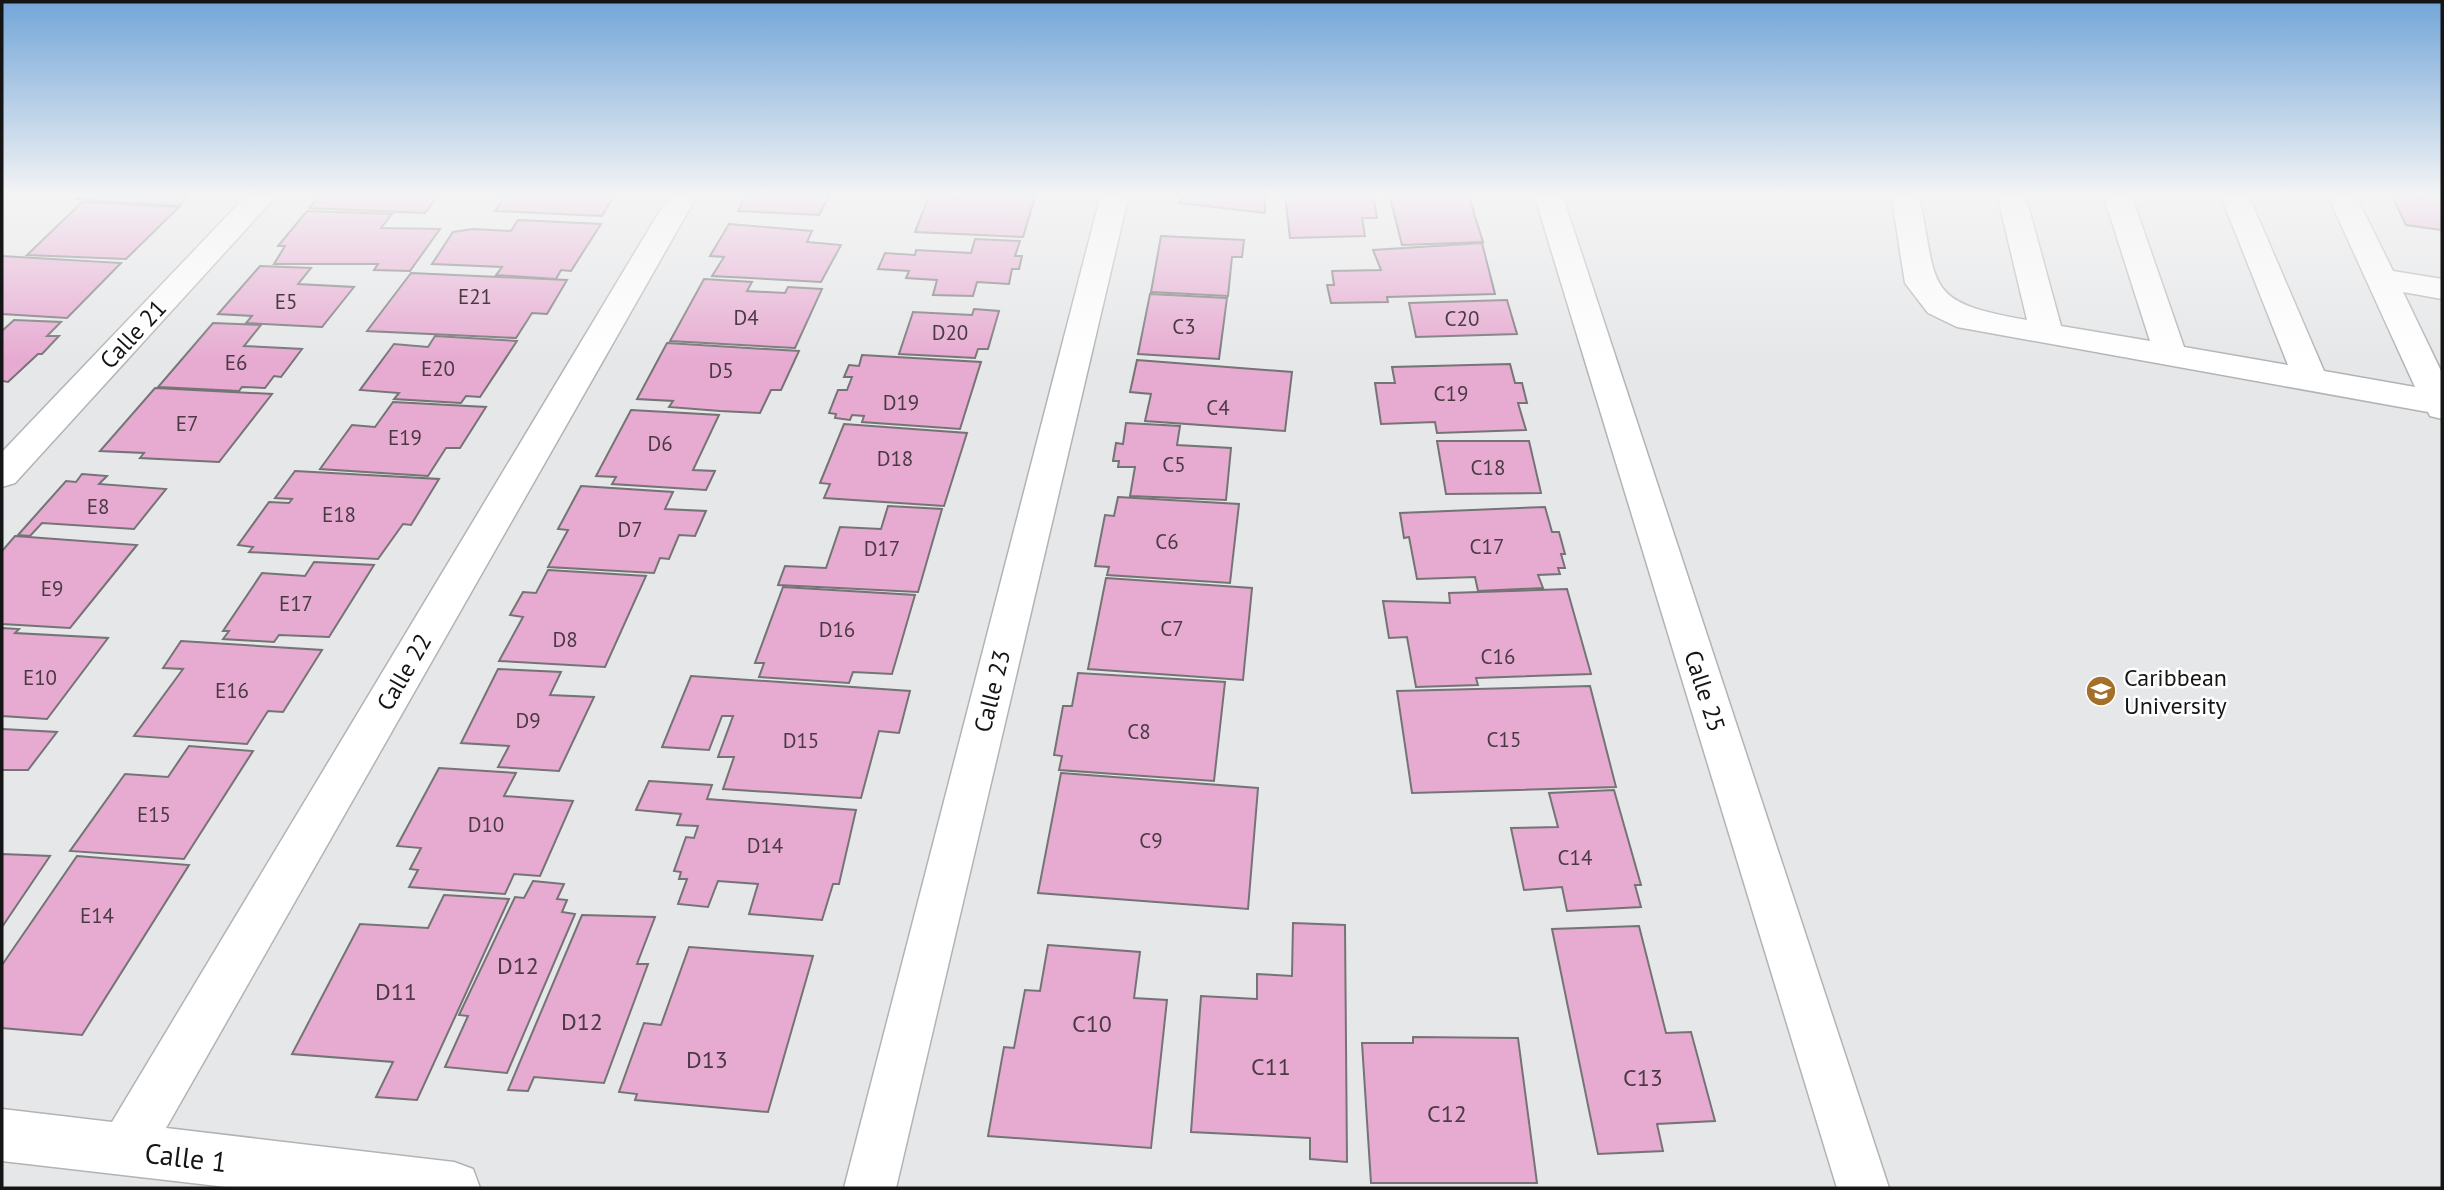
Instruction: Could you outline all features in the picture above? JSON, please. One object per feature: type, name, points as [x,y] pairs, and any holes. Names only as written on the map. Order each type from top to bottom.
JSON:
[{"type":"street","name":"Calle 21","points":[[2,474],[212,250]]},
{"type":"street","name":"Calle 22","points":[[125,1150],[652,250]]},
{"type":"street","name":"Calle 23","points":[[870,1188],[1101,250]]},
{"type":"street","name":"Calle 25","points":[[1566,250],[1863,1188]]},
{"type":"street","points":[[1915,250],[1921,283],[1939,306],[1968,320],[2311,380],[2441,406]]},
{"type":"street","points":[[2025,250],[2047,334]]},
{"type":"street","points":[[2136,250],[2171,356]]},
{"type":"street","points":[[2257,250],[2311,380]]},
{"type":"street","points":[[2368,250],[2441,406]]},
{"type":"street","points":[[2382,279],[2442,289]]},
{"type":"street","name":"Calle 1","points":[[2,1135],[454,1188]]},
{"type":"building","points":[[33,250],[136,250],[126,259],[27,255]]},
{"type":"building","points":[[283,250],[425,250],[410,271],[374,270],[378,264],[274,264]]},
{"type":"building","points":[[441,250],[585,250],[571,271],[561,270],[556,279],[496,275],[502,267],[432,264]]},
{"type":"building","points":[[714,250],[839,250],[821,282],[712,276],[724,257],[710,256]]},
{"type":"building","points":[[916,250],[971,253],[972,250],[1017,250],[1015,256],[1022,256],[1019,269],[1012,269],[1009,284],[977,282],[973,296],[933,295],[937,280],[906,278],[909,271],[878,269],[885,253],[915,255]]},
{"type":"building","points":[[1159,250],[1243,250],[1242,257],[1232,257],[1228,296],[1151,292]]},
{"type":"building","points":[[1373,250],[1484,250],[1495,294],[1387,297],[1388,302],[1331,303],[1327,285],[1334,285],[1332,271],[1381,270]]},
{"type":"building","points":[[2,256],[121,263],[67,318],[2,314]]},
{"type":"building","points":[[260,266],[311,268],[298,284],[354,287],[322,327],[246,323],[252,316],[218,314]]},
{"type":"building","points":[[411,273],[567,280],[547,314],[532,313],[516,338],[367,331]]},
{"type":"building","points":[[704,279],[752,282],[747,291],[785,293],[788,287],[822,289],[795,348],[670,341]]},
{"type":"building","points":[[1150,294],[1227,298],[1219,359],[1138,354]]},
{"type":"building","points":[[1507,300],[1517,334],[1416,337],[1409,303]]},
{"type":"building","points":[[974,309],[999,311],[988,349],[978,349],[975,358],[899,354],[913,312],[972,315]]},
{"type":"building","points":[[14,320],[61,322],[47,336],[59,336],[8,382],[2,381],[2,331]]},
{"type":"building","points":[[213,323],[261,325],[244,346],[302,349],[281,377],[274,376],[265,388],[242,387],[239,391],[158,387]]},
{"type":"building","points":[[435,336],[517,341],[480,397],[466,396],[461,403],[394,399],[399,393],[360,390],[394,344],[428,347]]},
{"type":"building","points":[[667,343],[799,351],[781,390],[771,390],[760,413],[720,411],[669,407],[673,401],[637,399]]},
{"type":"building","points":[[862,355],[981,362],[960,429],[862,422],[864,416],[852,415],[850,420],[835,418],[836,414],[829,413],[838,390],[847,390],[852,377],[844,377],[849,365],[859,366]]},
{"type":"building","points":[[1137,360],[1292,372],[1285,431],[1145,421],[1151,394],[1130,392]]},
{"type":"building","points":[[1510,364],[1515,383],[1522,383],[1527,403],[1518,403],[1526,430],[1437,433],[1435,422],[1381,424],[1375,383],[1395,383],[1392,367]]},
{"type":"building","points":[[155,388],[272,394],[219,462],[140,458],[144,453],[100,451]]},
{"type":"building","points":[[393,402],[486,407],[460,448],[446,448],[428,476],[320,469],[352,425],[375,427]]},
{"type":"building","points":[[631,410],[719,415],[693,470],[715,471],[706,490],[612,484],[616,477],[596,476]]},
{"type":"building","points":[[1126,423],[1180,426],[1177,445],[1231,448],[1226,500],[1130,496],[1135,467],[1118,467],[1119,461],[1113,461],[1116,443],[1123,444]]},
{"type":"building","points":[[844,424],[967,433],[944,506],[824,498],[830,484],[820,483]]},
{"type":"building","points":[[1437,441],[1529,441],[1541,493],[1446,494]]},
{"type":"building","points":[[295,471],[439,479],[411,525],[403,524],[378,559],[249,552],[253,547],[238,545],[269,502],[289,503],[292,499],[275,498]]},
{"type":"building","points":[[82,474],[107,476],[99,484],[166,489],[134,529],[42,523],[30,536],[18,535],[66,481],[76,482]]},
{"type":"building","points":[[581,486],[673,492],[665,509],[706,511],[695,536],[679,535],[669,559],[660,558],[654,573],[548,567],[568,530],[558,529]]},
{"type":"building","points":[[1118,497],[1239,504],[1230,583],[1107,575],[1109,567],[1095,566],[1105,515],[1114,516]]},
{"type":"building","points":[[888,506],[942,509],[918,592],[778,585],[785,566],[826,568],[840,527],[881,529]]},
{"type":"building","points":[[1545,507],[1552,532],[1559,532],[1565,554],[1561,554],[1565,568],[1558,568],[1560,574],[1538,575],[1543,588],[1478,591],[1475,577],[1417,579],[1409,537],[1404,538],[1400,513]]},
{"type":"building","points":[[15,536],[137,545],[70,628],[2,624],[2,551]]},
{"type":"building","points":[[314,562],[374,565],[329,637],[279,635],[274,642],[223,639],[229,631],[223,631],[262,573],[305,576]]},
{"type":"building","points":[[548,570],[646,576],[605,667],[499,661],[523,617],[510,615],[523,592],[536,593]]},
{"type":"building","points":[[1106,578],[1252,588],[1243,680],[1088,669]]},
{"type":"building","points":[[783,587],[915,595],[892,674],[853,672],[849,683],[759,677],[764,663],[755,663]]},
{"type":"building","points":[[1567,589],[1591,674],[1476,678],[1478,685],[1416,687],[1407,637],[1389,638],[1383,601],[1450,603],[1449,593]]},
{"type":"building","points":[[2,628],[19,629],[15,633],[108,638],[47,719],[2,716]]},
{"type":"building","points":[[181,641],[322,650],[283,712],[268,711],[247,744],[134,736],[183,669],[163,668]]},
{"type":"building","points":[[498,669],[561,672],[550,695],[594,697],[559,771],[498,767],[509,746],[461,743]]},
{"type":"building","points":[[1078,673],[1225,682],[1214,781],[1059,770],[1062,756],[1054,755],[1063,706],[1072,706]]},
{"type":"building","points":[[691,676],[910,691],[899,733],[879,731],[861,798],[723,789],[734,757],[718,757],[733,716],[722,716],[709,750],[662,747]]},
{"type":"building","points":[[1590,686],[1616,787],[1412,793],[1397,691]]},
{"type":"building","points":[[2,729],[57,732],[28,770],[2,770]]},
{"type":"building","points":[[189,746],[253,751],[184,859],[70,851],[125,774],[168,777]]},
{"type":"building","points":[[439,768],[516,773],[504,796],[573,801],[540,876],[514,874],[505,894],[409,887],[418,870],[410,869],[421,848],[397,846]]},
{"type":"building","points":[[1061,773],[1258,788],[1248,909],[1038,893]]},
{"type":"building","points":[[649,781],[712,785],[707,799],[856,810],[839,884],[833,884],[822,920],[749,914],[758,884],[718,881],[708,907],[678,904],[687,879],[679,879],[681,872],[674,871],[686,837],[694,838],[698,826],[677,825],[681,814],[636,810]]},
{"type":"building","points":[[1614,790],[1641,885],[1635,885],[1641,907],[1567,911],[1562,887],[1524,890],[1511,828],[1558,827],[1549,793]]},
{"type":"building","points":[[2,854],[50,856],[2,927]]},
{"type":"building","points":[[77,856],[189,865],[82,1035],[2,1028],[2,965]]},
{"type":"building","points":[[533,881],[564,884],[557,899],[567,900],[562,912],[575,914],[507,1073],[445,1067],[468,1016],[459,1015],[515,897],[524,898]]},
{"type":"building","points":[[444,895],[509,899],[417,1100],[376,1097],[393,1062],[292,1054],[360,924],[428,928]]},
{"type":"building","points":[[582,915],[655,917],[637,964],[648,964],[604,1083],[534,1077],[528,1091],[508,1090]]},
{"type":"building","points":[[1293,923],[1345,925],[1347,1162],[1310,1159],[1310,1138],[1191,1132],[1201,996],[1257,999],[1257,974],[1292,976]]},
{"type":"building","points":[[1639,926],[1666,1033],[1691,1032],[1715,1121],[1657,1124],[1663,1151],[1598,1154],[1552,929]]},
{"type":"building","points":[[1048,945],[1140,952],[1134,998],[1167,1000],[1151,1148],[988,1136],[1004,1047],[1014,1048],[1025,990],[1040,991]]},
{"type":"building","points":[[689,947],[813,956],[768,1112],[635,1100],[637,1094],[619,1092],[644,1023],[661,1025]]},
{"type":"building","points":[[1413,1037],[1518,1038],[1537,1183],[1371,1183],[1362,1043],[1413,1043]]},
{"type":"place","name":"Caribbean University","points":[[2101,691]]}]
